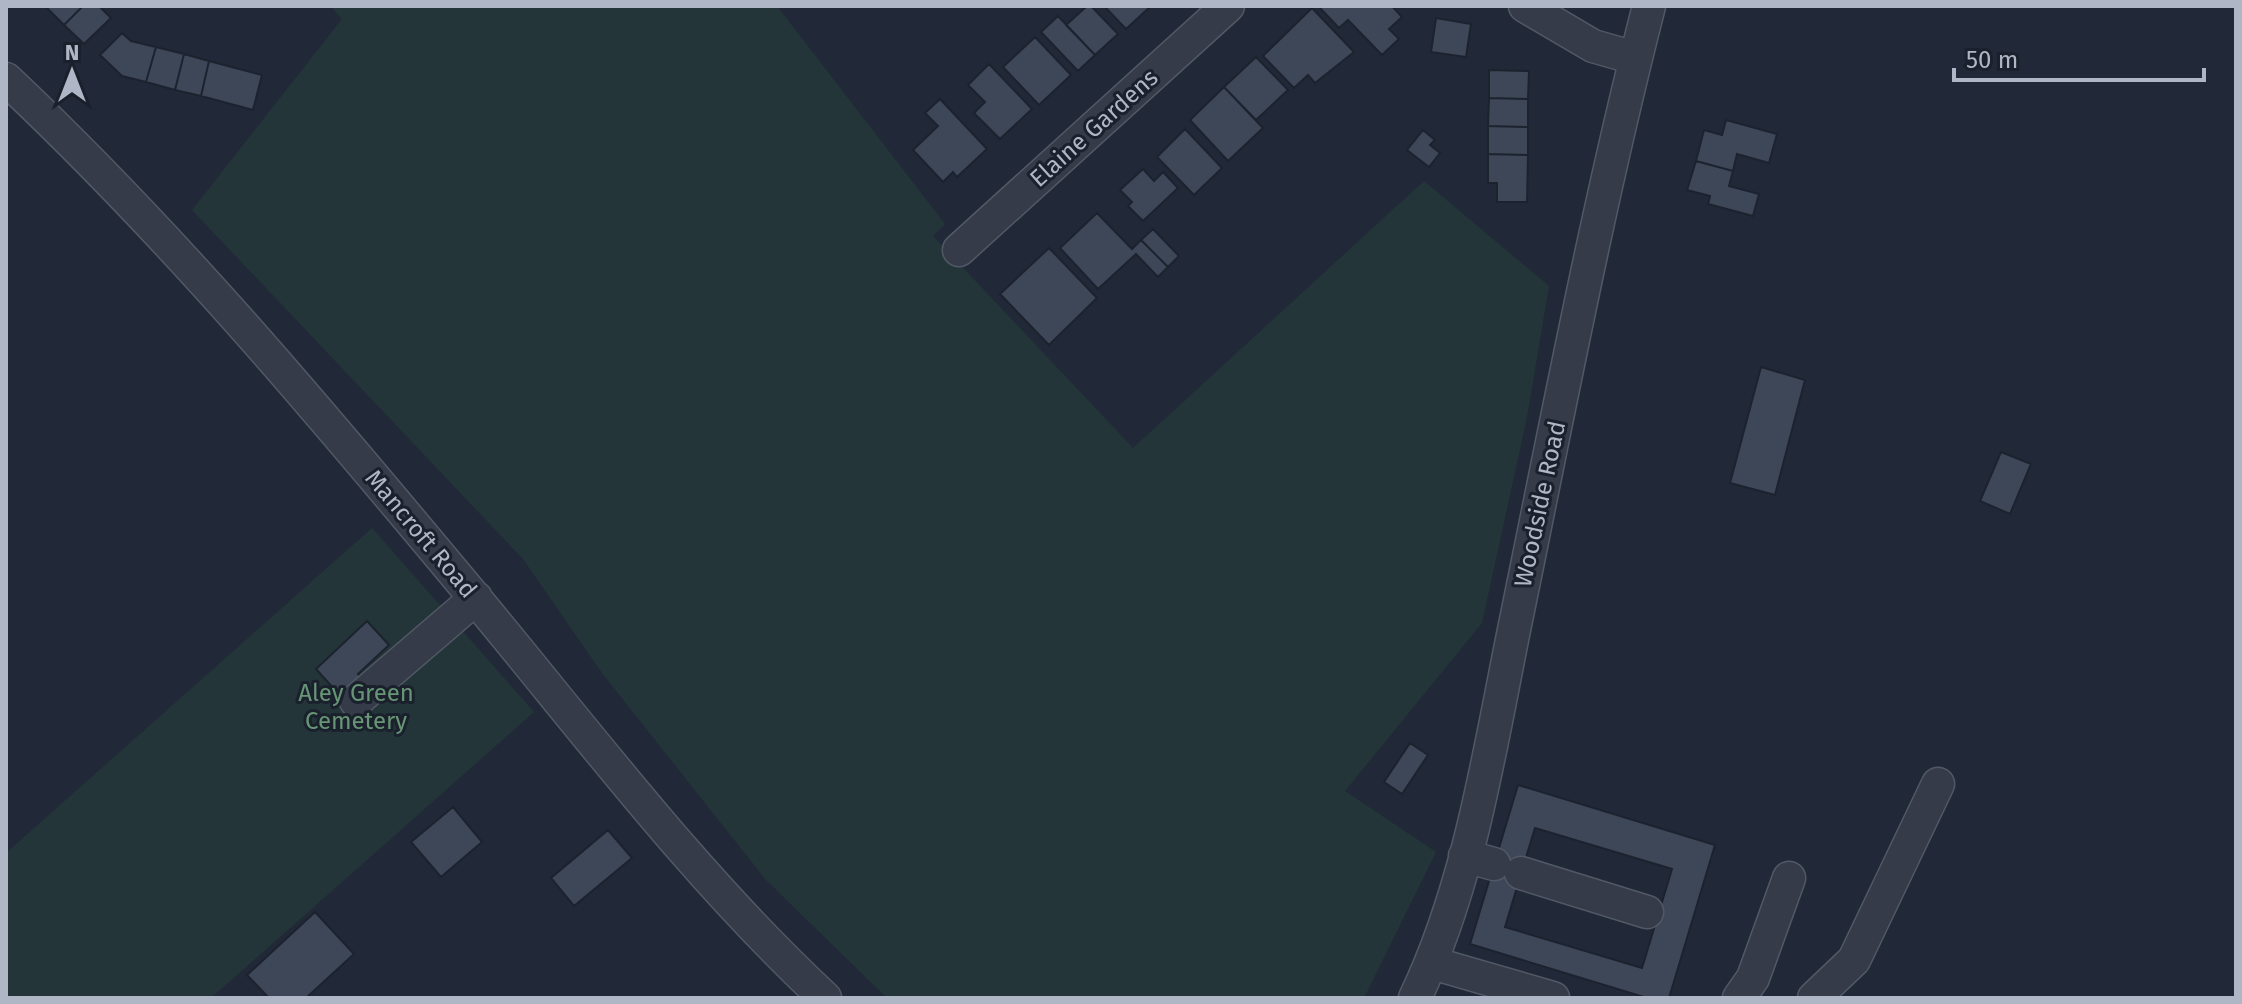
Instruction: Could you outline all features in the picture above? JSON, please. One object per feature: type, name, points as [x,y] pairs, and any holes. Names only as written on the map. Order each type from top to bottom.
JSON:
[{"type":"street","name":"Elaine Gardens","points":[[959,250],[1228,6]]},
{"type":"street","points":[[1525,6],[1593,46],[1635,58]]},
{"type":"street","name":"Woodside Road","points":[[1415,998],[1432,963],[1494,864],[1600,208],[1649,6]]},
{"type":"street","name":"Mancroft Road","points":[[6,79],[224,302],[476,598],[679,844],[772,948],[825,998]]},
{"type":"street","points":[[356,701],[476,598]]},
{"type":"street","points":[[1814,998],[1854,960],[1938,784]]},
{"type":"street","points":[[1494,864],[1647,912]]},
{"type":"street","points":[[1739,998],[1753,978],[1789,878]]},
{"type":"street","points":[[1432,963],[1553,998]]},
{"type":"green space","points":[[330,6],[777,6],[945,224],[933,236],[1133,448],[1424,181],[1549,286],[1527,417],[1482,623],[1345,791],[1436,852],[1364,998],[887,998],[766,880],[602,673],[523,559],[192,210],[342,19]]},
{"type":"green space","name":"Aley Green Cemetery","points":[[372,528],[534,712],[211,998],[6,998],[6,853]]},
{"type":"building","points":[[45,6],[83,6],[64,25]]},
{"type":"building","points":[[83,6],[99,6],[111,18],[84,44],[64,25]]},
{"type":"building","points":[[1087,6],[1091,6],[1118,34],[1095,55],[1066,25]]},
{"type":"building","points":[[1104,6],[1151,6],[1126,29]]},
{"type":"building","points":[[1392,6],[1402,17],[1389,29],[1399,39],[1382,55],[1348,20],[1339,28],[1319,7]]},
{"type":"building","points":[[1312,8],[1354,52],[1315,83],[1308,75],[1294,88],[1263,56]]},
{"type":"building","points":[[1058,16],[1095,55],[1078,71],[1041,32]]},
{"type":"building","points":[[1436,18],[1471,24],[1466,57],[1431,52]]},
{"type":"building","points":[[122,33],[131,41],[156,47],[146,82],[122,76],[100,55]]},
{"type":"building","points":[[1035,37],[1071,75],[1039,105],[1003,67]]},
{"type":"building","points":[[156,47],[184,54],[175,90],[146,82]]},
{"type":"building","points":[[184,54],[209,61],[201,96],[175,90]]},
{"type":"building","points":[[1256,57],[1288,90],[1256,120],[1224,87]]},
{"type":"building","points":[[209,61],[262,75],[253,110],[201,96]]},
{"type":"building","points":[[989,64],[1032,109],[1000,139],[974,113],[985,102],[968,85]]},
{"type":"building","points":[[1489,70],[1529,71],[1528,99],[1489,98]]},
{"type":"building","points":[[1224,87],[1263,128],[1228,161],[1190,120]]},
{"type":"building","points":[[1489,98],[1528,99],[1528,127],[1488,126]]},
{"type":"building","points":[[940,99],[987,149],[957,177],[953,172],[943,182],[913,150],[938,126],[925,113]]},
{"type":"building","points":[[1726,120],[1777,134],[1769,163],[1737,154],[1733,171],[1696,161],[1704,130],[1722,135]]},
{"type":"building","points":[[1488,126],[1528,127],[1528,155],[1488,154]]},
{"type":"building","points":[[1185,129],[1222,168],[1194,195],[1157,157]]},
{"type":"building","points":[[1423,130],[1435,140],[1430,145],[1440,153],[1429,167],[1407,150]]},
{"type":"building","points":[[1488,154],[1528,155],[1527,202],[1497,202],[1497,183],[1488,183]]},
{"type":"building","points":[[1696,161],[1733,171],[1729,186],[1759,194],[1753,216],[1708,204],[1710,196],[1687,190]]},
{"type":"building","points":[[1143,169],[1154,181],[1163,172],[1178,188],[1143,221],[1128,206],[1132,202],[1120,190]]},
{"type":"building","points":[[1097,213],[1132,249],[1141,240],[1168,267],[1158,277],[1136,254],[1098,289],[1060,248]]},
{"type":"building","points":[[1153,229],[1179,256],[1168,267],[1141,240]]},
{"type":"building","points":[[1049,248],[1097,298],[1049,345],[1000,294]]},
{"type":"building","points":[[1761,367],[1805,380],[1775,495],[1730,483]]},
{"type":"building","points":[[2001,452],[2031,464],[2010,514],[1980,501]]},
{"type":"building","points":[[367,621],[389,645],[358,674],[365,680],[344,700],[316,669]]},
{"type":"building","points":[[1410,743],[1428,755],[1402,794],[1384,782]]},
{"type":"building","points":[[1518,785],[1715,845],[1669,998],[1647,998],[1470,944]],"holes":[[[1535,828],[1672,869],[1642,968],[1505,927]]]},
{"type":"building","points":[[453,807],[482,842],[441,877],[411,842]]},
{"type":"building","points":[[608,830],[632,858],[574,906],[551,878]]},
{"type":"building","points":[[315,912],[354,954],[306,998],[269,998],[247,975]]}]
